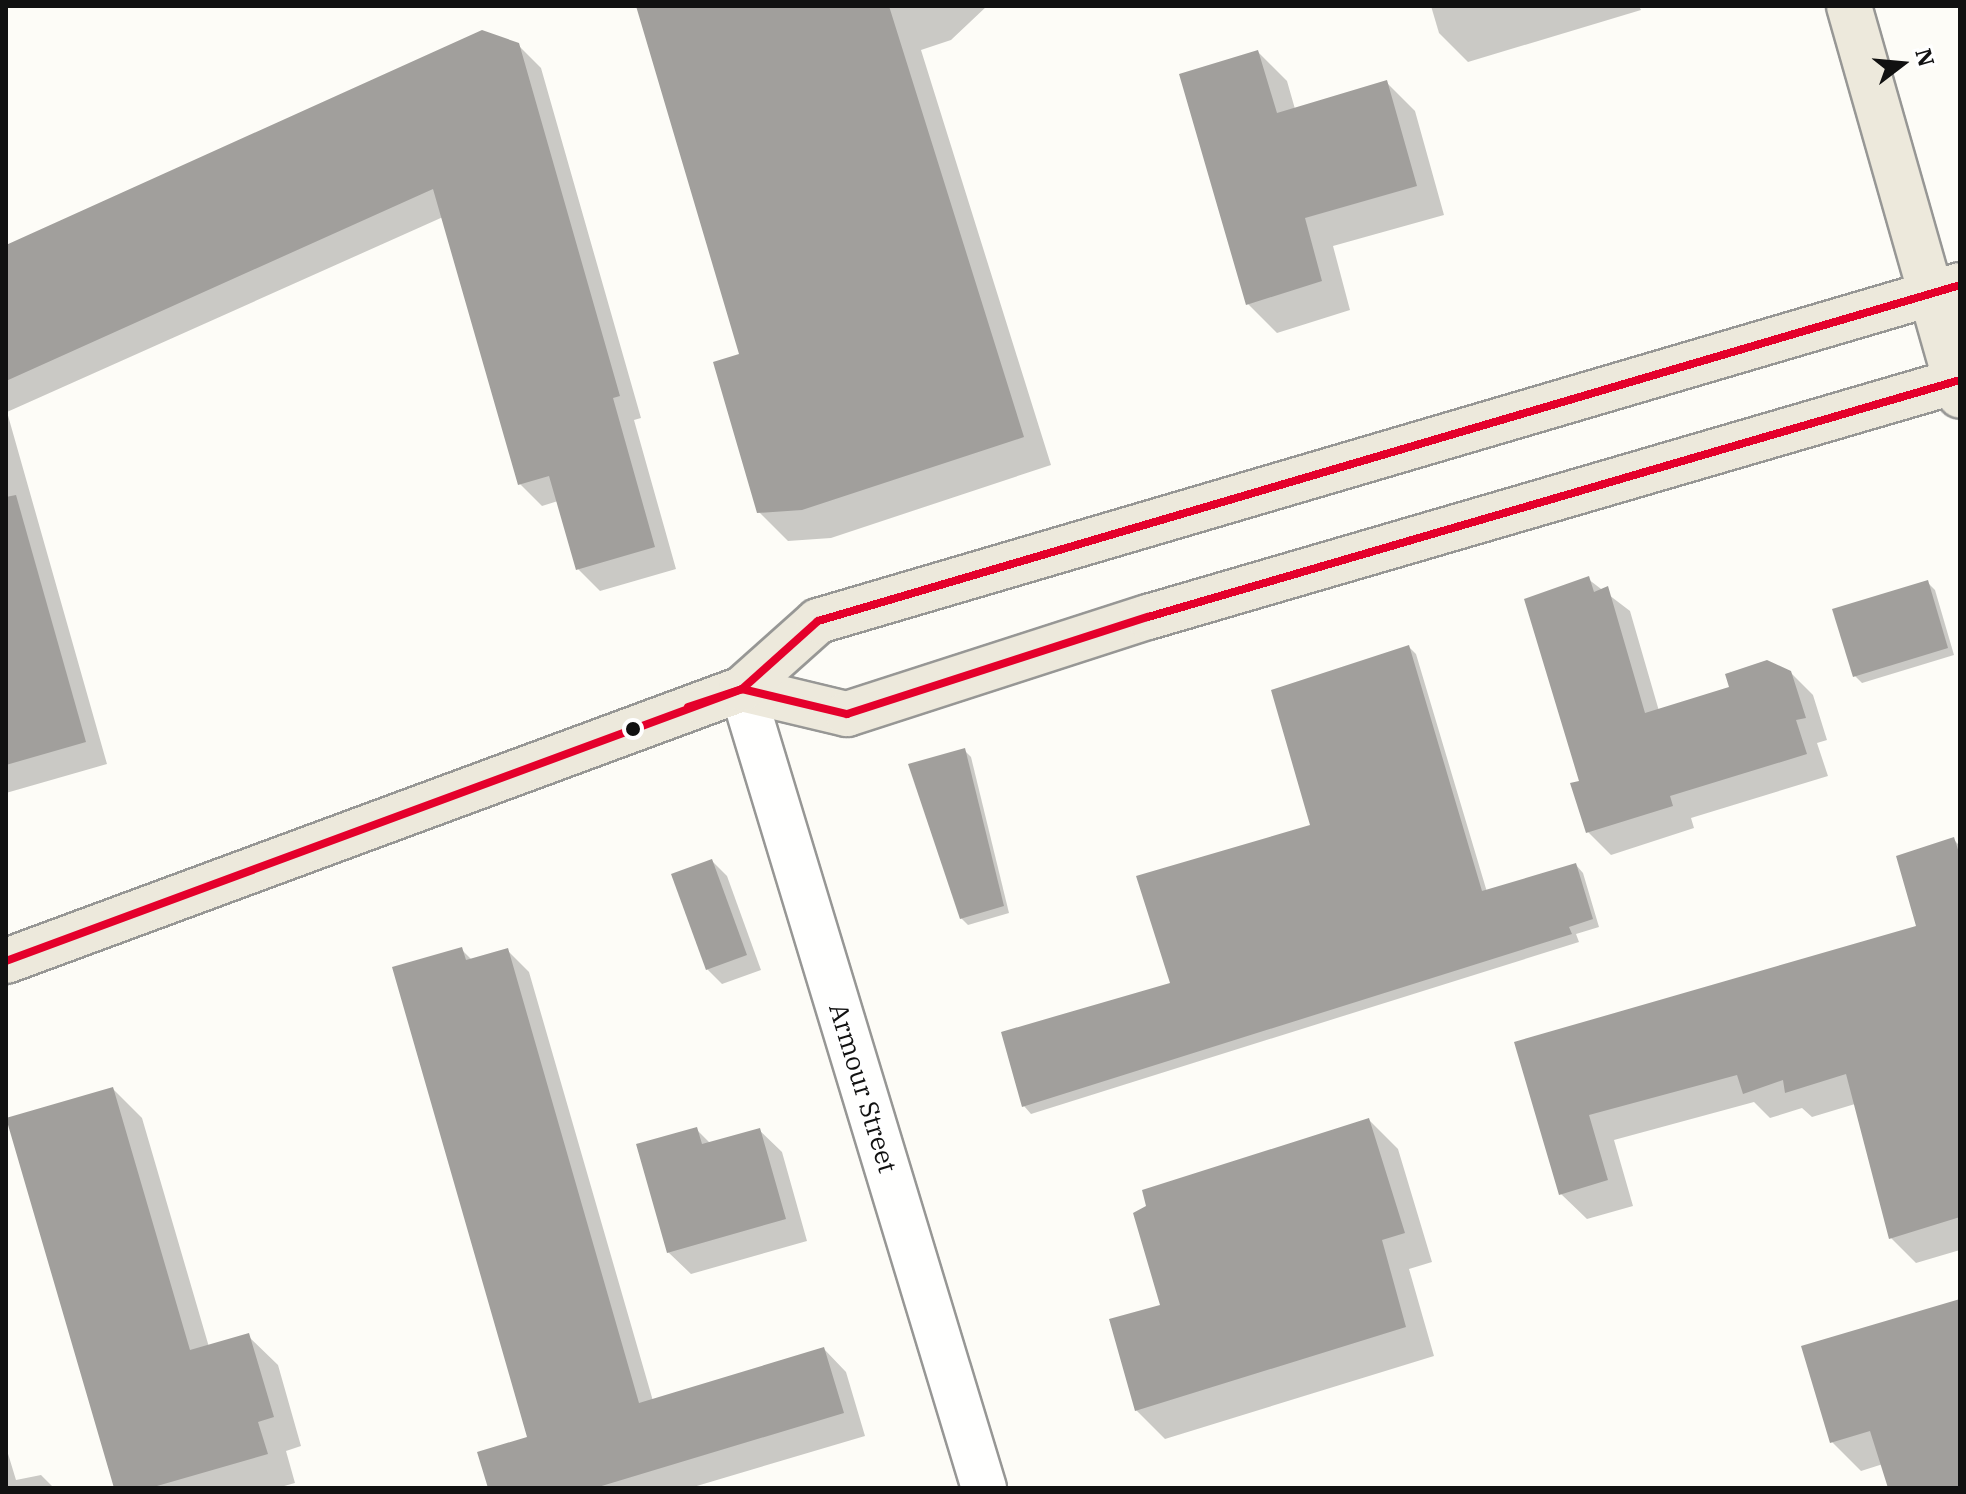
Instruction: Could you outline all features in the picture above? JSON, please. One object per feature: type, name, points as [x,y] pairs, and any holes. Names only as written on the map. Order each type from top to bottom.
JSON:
[{"type":"main road","points":[[742,689],[847,714],[1148,617],[1959,385],[1944,289],[1849,6]]},
{"type":"main road","points":[[6,961],[742,689],[818,621],[1944,289]]},
{"type":"street","name":"Armour Street","points":[[742,689],[984,1488]]},
{"type":"building","points":[[636,6],[889,6],[1024,437],[802,510],[757,513],[713,362],[739,354]]},
{"type":"building","points":[[482,30],[519,43],[620,396],[613,398],[655,547],[576,570],[549,476],[518,485],[433,189],[6,381],[6,245]]},
{"type":"building","points":[[1258,50],[1277,113],[1387,80],[1417,186],[1305,218],[1322,281],[1246,305],[1179,74]]},
{"type":"building","points":[[16,495],[86,742],[6,765],[6,497]]},
{"type":"building","points":[[1589,576],[1594,592],[1608,586],[1645,713],[1729,687],[1725,674],[1767,660],[1791,671],[1806,718],[1796,720],[1807,754],[1670,796],[1673,806],[1586,833],[1570,783],[1579,781],[1524,599]]},
{"type":"building","points":[[1928,580],[1948,648],[1853,677],[1832,609]]},
{"type":"building","points":[[1409,645],[1482,891],[1576,863],[1593,919],[1569,927],[1572,934],[1022,1107],[1001,1032],[1170,983],[1136,876],[1310,825],[1271,690]]},
{"type":"building","points":[[965,748],[1004,906],[960,919],[908,764]]},
{"type":"building","points":[[1954,837],[1960,856],[1960,1217],[1889,1239],[1846,1074],[1785,1093],[1783,1080],[1743,1094],[1737,1075],[1589,1115],[1608,1180],[1559,1195],[1514,1042],[1916,926],[1896,856]]},
{"type":"building","points":[[712,859],[747,955],[706,970],[671,874]]},
{"type":"building","points":[[462,947],[466,960],[508,948],[639,1403],[824,1347],[844,1413],[595,1488],[488,1488],[477,1452],[527,1437],[392,967]]},
{"type":"building","points":[[113,1087],[190,1350],[249,1333],[274,1417],[258,1422],[268,1454],[150,1488],[114,1488],[6,1118]]},
{"type":"building","points":[[1369,1118],[1405,1233],[1382,1240],[1406,1327],[1135,1411],[1109,1319],[1160,1305],[1133,1213],[1146,1206],[1142,1190]]},
{"type":"building","points":[[697,1127],[702,1144],[760,1128],[786,1219],[667,1253],[636,1144]]},
{"type":"building","points":[[1960,1299],[1960,1488],[1888,1488],[1870,1431],[1830,1443],[1801,1346]]},
{"type":"transit line","points":[[6,961],[742,689],[818,621],[1960,285]]},
{"type":"transit line","points":[[688,707],[742,689],[847,714],[1148,617],[1960,380]]}]
